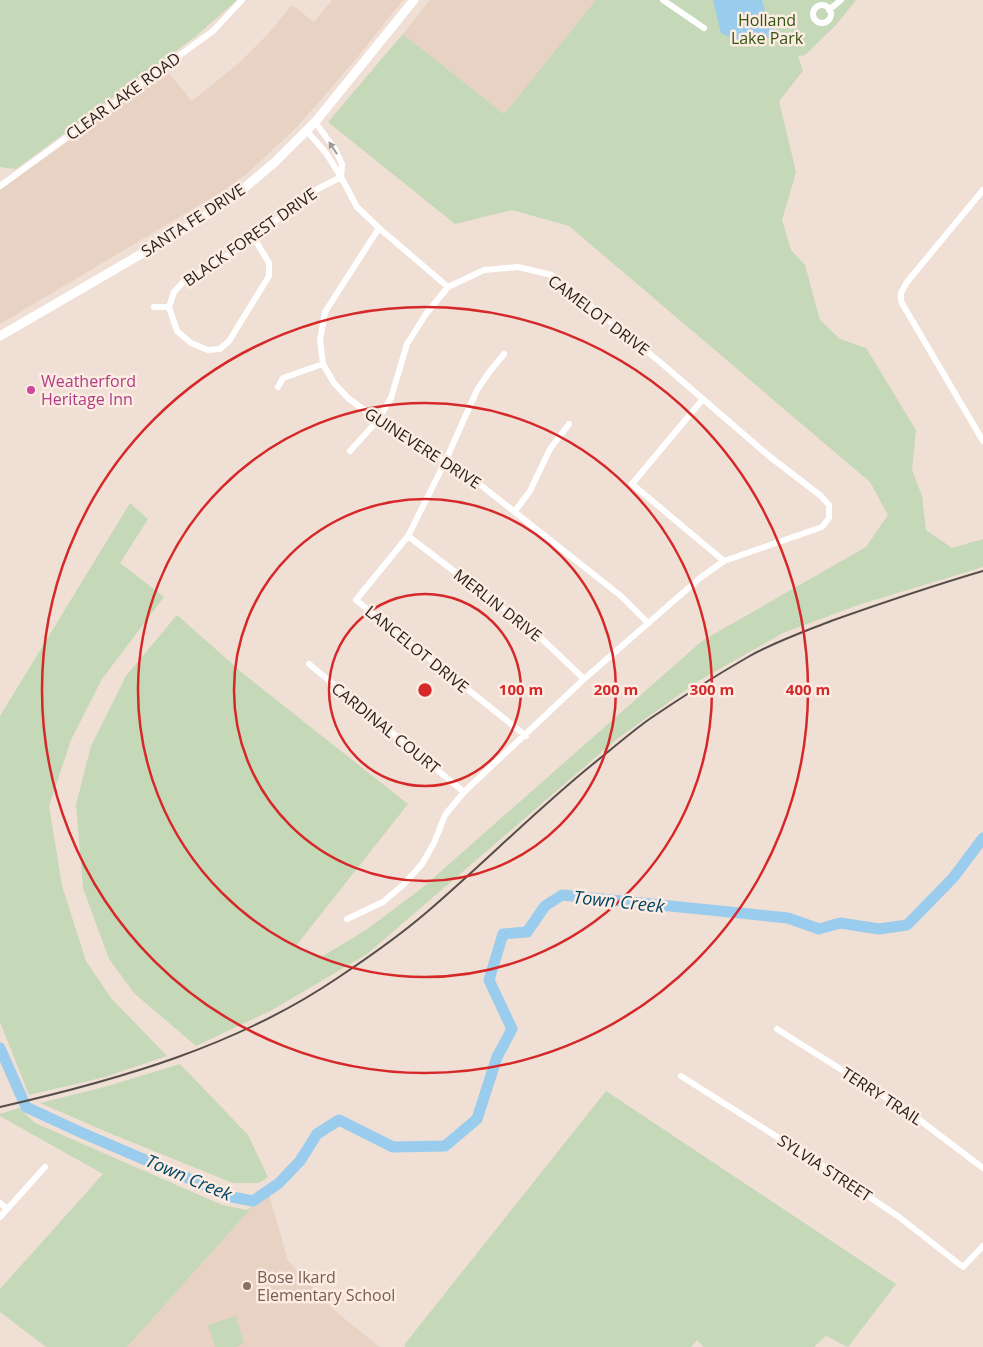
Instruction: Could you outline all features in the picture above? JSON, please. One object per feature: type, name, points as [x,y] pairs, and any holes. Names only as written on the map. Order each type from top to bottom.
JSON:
[{"type":"main road","name":"SANTA FE DRIVE","points":[[0,336],[193,224],[236,194],[275,162],[307,131],[414,0]]},
{"type":"street","name":"CLEAR LAKE ROAD","points":[[0,186],[213,31],[242,0]]},
{"type":"street","points":[[664,0],[704,28]]},
{"type":"street","points":[[829,10],[842,0]]},
{"type":"street","points":[[315,122],[335,149],[342,164],[342,176]]},
{"type":"street","points":[[307,131],[342,176],[358,207],[379,228],[448,287]]},
{"type":"street","name":"BLACK FOREST DRIVE","points":[[169,307],[174,292],[184,281],[254,238],[310,193],[342,176]]},
{"type":"street","points":[[983,190],[908,282],[901,297],[903,305],[983,441]]},
{"type":"street","name":"GUINEVERE DRIVE","points":[[379,228],[325,312],[320,340],[323,364],[334,383],[348,398],[378,420],[473,479],[515,511],[621,596],[648,623]]},
{"type":"street","points":[[154,307],[169,307],[177,331],[191,343],[208,350],[220,349],[228,341],[269,276],[269,263],[254,238]]},
{"type":"street","name":"CAMELOT DRIVE","points":[[350,451],[378,420],[391,398],[407,344],[426,314],[448,287],[484,270],[518,267],[552,275],[660,362],[762,450],[821,496],[829,505],[829,518],[822,527],[724,562]]},
{"type":"street","points":[[408,536],[446,462],[477,390],[504,354]]},
{"type":"street","points":[[278,387],[283,378],[323,364]]},
{"type":"street","points":[[347,919],[382,902],[404,884],[422,864],[434,843],[446,815],[464,792],[526,736],[584,679],[700,578],[724,562],[632,484],[703,399]]},
{"type":"street","points":[[515,511],[530,491],[550,449],[569,424]]},
{"type":"street","name":"LANCELOT DRIVE","points":[[408,536],[356,600],[526,736]]},
{"type":"street","name":"MERLIN DRIVE","points":[[408,536],[539,636],[584,679]]},
{"type":"street","name":"CARDINAL COURT","points":[[309,664],[464,792]]},
{"type":"street","name":"TERRY TRAIL","points":[[777,1029],[913,1115],[983,1168]]},
{"type":"street","name":"SYLVIA STREET","points":[[681,1076],[837,1175],[899,1217],[963,1267],[983,1246]]},
{"type":"street","points":[[0,1217],[45,1167]]},
{"type":"street","points":[[0,1203],[7,1210]]},
{"type":"shaded area","points":[[332,0],[403,0],[351,65],[297,127],[248,173],[223,191],[0,324],[0,190],[167,71],[192,101],[240,62],[268,34],[292,5],[314,22]]},
{"type":"shaded area","points":[[430,0],[596,0],[504,114],[403,34]]},
{"type":"shaded area","name":"Bose Ikard Elementary School","points":[[269,1194],[288,1261],[335,1311],[380,1347],[127,1347],[255,1204]]},
{"type":"green space","points":[[0,0],[237,0],[195,37],[16,169],[0,167]]},
{"type":"green space","name":"Holland Lake Park","points":[[596,0],[856,0],[836,25],[805,55],[798,56],[803,71],[779,101],[796,172],[782,220],[791,250],[805,265],[820,320],[840,339],[866,348],[916,430],[912,470],[922,496],[926,530],[952,548],[983,539],[983,567],[858,605],[783,633],[700,680],[618,738],[367,954],[272,1010],[196,1046],[134,993],[109,959],[83,888],[76,805],[91,746],[126,676],[177,615],[246,676],[408,804],[295,947],[323,956],[366,930],[422,888],[702,641],[866,547],[888,515],[870,482],[569,226],[512,210],[455,224],[328,122],[403,34],[504,114]]},
{"type":"green space","points":[[130,503],[148,519],[120,563],[164,597],[102,679],[71,740],[49,806],[62,886],[86,961],[111,998],[167,1056],[105,1077],[29,1095],[0,1022],[0,716]]},
{"type":"green space","points":[[180,1064],[248,1135],[268,1177],[259,1183],[233,1183],[40,1103],[108,1086]]},
{"type":"green space","points":[[606,1091],[896,1284],[848,1347],[826,1336],[814,1347],[704,1347],[697,1340],[691,1347],[406,1347],[404,1345]]},
{"type":"green space","points":[[19,1108],[35,1123],[222,1205],[247,1210],[255,1204],[127,1347],[46,1347],[0,1312],[0,1289],[103,1174],[0,1116],[0,1114]]},
{"type":"green space","points":[[236,1316],[244,1344],[235,1347],[215,1347],[208,1325]]},
{"type":"water","points":[[713,0],[762,0],[767,19],[775,24],[775,33],[762,40],[748,41],[734,39],[721,33]]},
{"type":"waterway","name":"Town Creek","points":[[0,1048],[26,1107],[232,1197],[253,1201],[279,1183],[300,1161],[317,1134],[339,1120],[393,1147],[445,1146],[477,1119],[497,1057],[512,1029],[489,980],[503,934],[527,932],[545,906],[562,895],[788,918],[819,929],[840,923],[879,929],[907,925],[953,878],[983,838]]},
{"type":"railway","points":[[0,1107],[89,1085],[176,1058],[260,1023],[300,1001],[384,946],[448,894],[550,800],[593,764],[644,723],[699,687],[748,657],[789,638],[831,621],[983,571]]},
{"type":"place","name":"Weatherford Heritage Inn","points":[[31,390]]},
{"type":"place","name":"Bose Ikard Elementary School","points":[[247,1286]]}]
